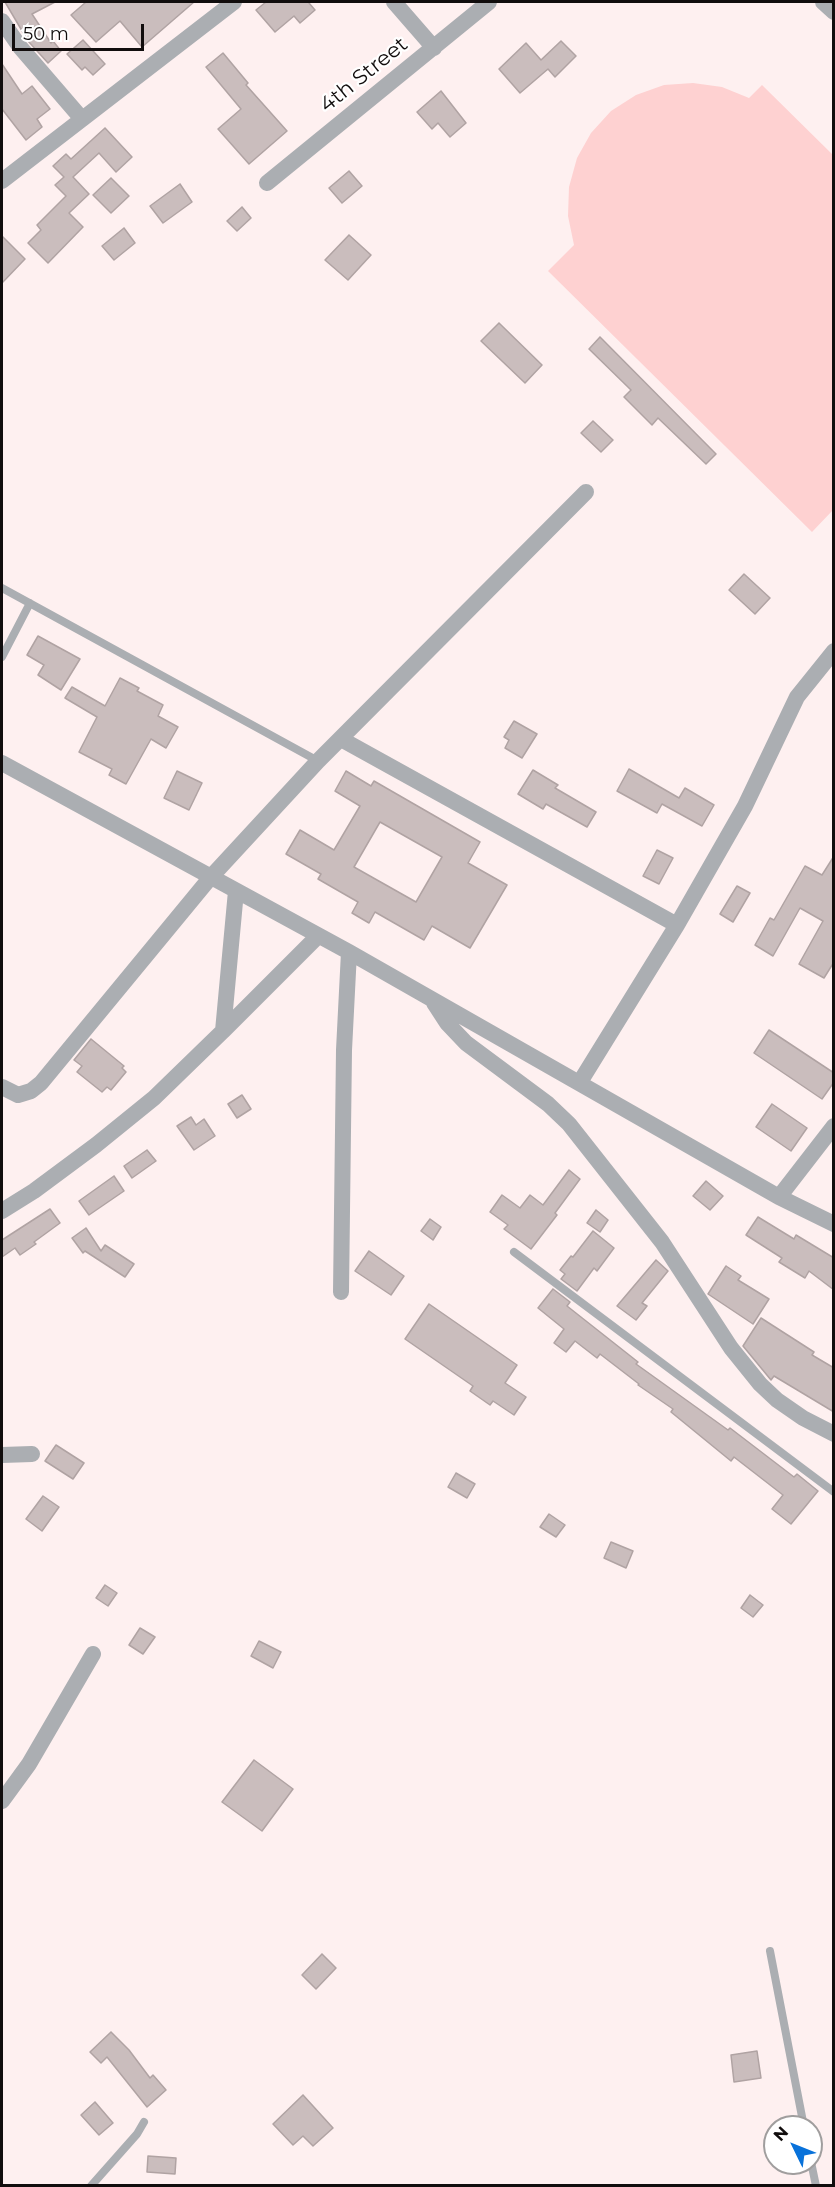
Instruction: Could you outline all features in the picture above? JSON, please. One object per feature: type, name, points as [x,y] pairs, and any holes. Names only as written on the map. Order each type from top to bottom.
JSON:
[{"type":"street","points":[[2,181],[234,2]]},
{"type":"street","points":[[394,2],[434,48]]},
{"type":"street","name":"4th Street","points":[[267,183],[489,2]]},
{"type":"street","points":[[823,2],[834,12]]},
{"type":"street","points":[[2,21],[20,48],[82,119]]},
{"type":"street","points":[[2,1087],[18,1095],[31,1091],[41,1083],[210,878],[318,761],[586,492]]},
{"type":"street","points":[[580,1082],[677,925],[754,790],[787,714],[797,697],[811,676],[834,651]]},
{"type":"street","points":[[341,739],[677,925]]},
{"type":"street","points":[[2,762],[210,878],[349,952],[779,1197],[834,1224]]},
{"type":"street","points":[[223,1031],[236,891]]},
{"type":"street","points":[[2,1211],[34,1191],[104,1139],[154,1098],[318,936]]},
{"type":"street","points":[[342,1292],[344,1050],[349,952]]},
{"type":"street","points":[[432,1000],[447,1023],[466,1043],[548,1104],[569,1124],[662,1242],[730,1348],[760,1384],[802,1419],[834,1434]]},
{"type":"street","points":[[779,1197],[834,1126]]},
{"type":"street","points":[[2,1455],[32,1454]]},
{"type":"street","points":[[2,1801],[29,1764],[93,1654]]},
{"type":"lane","points":[[2,588],[318,761]]},
{"type":"lane","points":[[2,657],[30,603]]},
{"type":"lane","points":[[514,1252],[834,1492]]},
{"type":"lane","points":[[770,1951],[802,2115]]},
{"type":"lane","points":[[91,2186],[137,2134],[144,2122]]},
{"type":"shaded area","points":[[693,83],[722,87],[749,98],[762,85],[833,155],[833,510],[812,532],[548,271],[574,245],[568,216],[569,187],[577,158],[591,133],[611,111],[636,95],[664,85]]},
{"type":"building","points":[[5,2],[55,2],[32,14],[51,43],[53,41],[61,51],[48,63],[28,41]]},
{"type":"building","points":[[86,2],[194,2],[142,47],[120,21],[96,42],[71,15]]},
{"type":"building","points":[[266,2],[310,2],[315,10],[300,23],[294,16],[275,32],[256,10]]},
{"type":"building","points":[[83,40],[105,64],[93,75],[85,67],[82,70],[67,54]]},
{"type":"building","points":[[561,41],[576,56],[555,77],[548,69],[520,93],[499,69],[526,43],[541,60]]},
{"type":"building","points":[[223,53],[248,83],[246,85],[287,131],[249,164],[218,129],[241,109],[206,67]]},
{"type":"building","points":[[2,64],[22,94],[32,86],[50,109],[37,119],[42,127],[26,140],[2,109]]},
{"type":"building","points":[[441,91],[466,123],[450,137],[438,123],[432,129],[417,112]]},
{"type":"building","points":[[105,128],[132,157],[116,172],[99,153],[73,177],[89,194],[69,213],[83,227],[48,263],[28,243],[41,230],[37,225],[66,196],[55,185],[64,177],[53,166],[66,154],[71,159]]},
{"type":"building","points":[[349,171],[362,186],[342,203],[329,188]]},
{"type":"building","points":[[111,178],[129,196],[111,213],[93,195]]},
{"type":"building","points":[[180,184],[192,202],[163,223],[150,206]]},
{"type":"building","points":[[242,207],[251,218],[237,231],[227,221]]},
{"type":"building","points":[[124,228],[135,243],[114,260],[102,246]]},
{"type":"building","points":[[349,235],[371,255],[348,280],[325,260]]},
{"type":"building","points":[[2,236],[25,259],[2,283]]},
{"type":"building","points":[[499,323],[542,365],[525,383],[481,341]]},
{"type":"building","points":[[600,337],[716,454],[706,464],[658,418],[652,425],[624,397],[631,390],[589,349]]},
{"type":"building","points":[[593,421],[613,440],[601,452],[581,433]]},
{"type":"building","points":[[744,574],[770,598],[755,614],[729,590]]},
{"type":"building","points":[[38,636],[80,659],[61,690],[38,675],[44,665],[27,655]]},
{"type":"building","points":[[120,678],[139,688],[137,691],[163,705],[158,716],[178,727],[166,748],[151,739],[126,784],[109,775],[112,769],[79,752],[97,717],[65,698],[72,687],[105,706]]},
{"type":"building","points":[[514,721],[537,734],[522,758],[505,748],[509,740],[504,737]]},
{"type":"building","points":[[629,769],[679,798],[685,788],[714,805],[702,826],[662,804],[657,813],[617,791]]},
{"type":"building","points":[[533,770],[558,785],[555,788],[596,812],[587,827],[546,804],[543,809],[518,794]]},
{"type":"building","points":[[177,771],[202,783],[189,810],[164,798]]},
{"type":"building","points":[[346,771],[371,786],[374,781],[480,842],[468,863],[507,885],[470,948],[432,926],[424,940],[375,912],[369,923],[352,913],[358,902],[318,879],[321,874],[286,854],[300,830],[334,850],[360,806],[335,791]],"holes":[[[380,822],[442,857],[416,902],[354,867]]]},
{"type":"building","points":[[657,850],[673,858],[659,884],[643,876]]},
{"type":"building","points":[[834,856],[834,962],[824,978],[799,964],[823,921],[800,908],[773,956],[755,945],[770,918],[774,920],[805,866],[822,875]]},
{"type":"building","points":[[737,886],[750,893],[733,922],[720,914]]},
{"type":"building","points":[[769,1030],[834,1073],[834,1082],[822,1099],[754,1053]]},
{"type":"building","points":[[91,1039],[124,1066],[122,1068],[126,1072],[111,1090],[107,1087],[102,1092],[77,1072],[82,1066],[74,1060]]},
{"type":"building","points":[[242,1095],[251,1109],[237,1118],[228,1104]]},
{"type":"building","points":[[772,1104],[807,1128],[791,1151],[756,1127]]},
{"type":"building","points":[[191,1117],[196,1125],[204,1119],[215,1136],[194,1150],[177,1126]]},
{"type":"building","points":[[147,1150],[156,1161],[132,1178],[124,1166]]},
{"type":"building","points":[[569,1170],[580,1179],[555,1213],[557,1215],[531,1249],[504,1229],[508,1225],[490,1212],[502,1195],[520,1208],[530,1195],[543,1205]]},
{"type":"building","points":[[114,1176],[124,1191],[89,1215],[79,1201]]},
{"type":"building","points":[[706,1181],[723,1196],[710,1210],[693,1196]]},
{"type":"building","points":[[50,1209],[60,1223],[20,1255],[15,1248],[2,1257],[2,1240]]},
{"type":"building","points":[[596,1210],[608,1220],[600,1232],[587,1223]]},
{"type":"building","points":[[758,1217],[794,1239],[796,1235],[834,1258],[834,1290],[809,1271],[805,1278],[779,1262],[782,1258],[746,1235]]},
{"type":"building","points":[[430,1219],[441,1227],[433,1240],[421,1231]]},
{"type":"building","points":[[86,1228],[101,1251],[105,1245],[134,1264],[125,1277],[85,1251],[83,1253],[72,1238]]},
{"type":"building","points":[[593,1231],[614,1248],[597,1271],[594,1268],[577,1291],[561,1279],[565,1274],[560,1270]]},
{"type":"building","points":[[369,1251],[404,1276],[391,1295],[355,1271]]},
{"type":"building","points":[[656,1260],[668,1271],[642,1303],[647,1306],[636,1320],[617,1306]]},
{"type":"building","points":[[726,1266],[741,1276],[738,1280],[769,1299],[753,1324],[708,1294]]},
{"type":"building","points":[[553,1289],[570,1302],[567,1306],[638,1362],[636,1364],[728,1430],[730,1428],[794,1477],[797,1474],[818,1491],[791,1524],[772,1509],[783,1495],[734,1457],[731,1461],[671,1412],[673,1409],[638,1385],[600,1354],[597,1358],[575,1341],[566,1352],[554,1343],[564,1329],[538,1308]]},
{"type":"building","points":[[429,1304],[517,1365],[505,1383],[526,1397],[514,1415],[493,1401],[490,1405],[470,1391],[473,1386],[405,1339]]},
{"type":"building","points":[[761,1318],[814,1352],[812,1355],[834,1368],[834,1412],[774,1376],[771,1380],[743,1346]]},
{"type":"building","points":[[56,1445],[84,1463],[73,1479],[45,1461]]},
{"type":"building","points":[[456,1473],[475,1484],[467,1498],[448,1487]]},
{"type":"building","points":[[43,1496],[59,1507],[42,1531],[26,1519]]},
{"type":"building","points":[[549,1514],[565,1525],[556,1537],[540,1527]]},
{"type":"building","points":[[611,1542],[633,1551],[626,1568],[604,1558]]},
{"type":"building","points":[[105,1585],[117,1593],[108,1606],[96,1598]]},
{"type":"building","points":[[750,1595],[763,1605],[753,1617],[741,1608]]},
{"type":"building","points":[[140,1628],[155,1637],[143,1654],[129,1645]]},
{"type":"building","points":[[259,1641],[281,1652],[273,1668],[251,1656]]},
{"type":"building","points":[[254,1760],[293,1789],[262,1831],[222,1802]]},
{"type":"building","points":[[322,1954],[336,1968],[316,1989],[302,1975]]},
{"type":"building","points":[[111,2032],[129,2050],[150,2078],[153,2075],[166,2090],[147,2107],[107,2057],[101,2063],[90,2052]]},
{"type":"building","points":[[757,2051],[761,2078],[734,2082],[731,2055]]},
{"type":"building","points":[[303,2095],[333,2128],[313,2146],[303,2136],[293,2145],[273,2124]]},
{"type":"building","points":[[95,2102],[113,2123],[99,2135],[81,2115]]},
{"type":"building","points":[[148,2156],[176,2158],[175,2174],[147,2172]]}]
